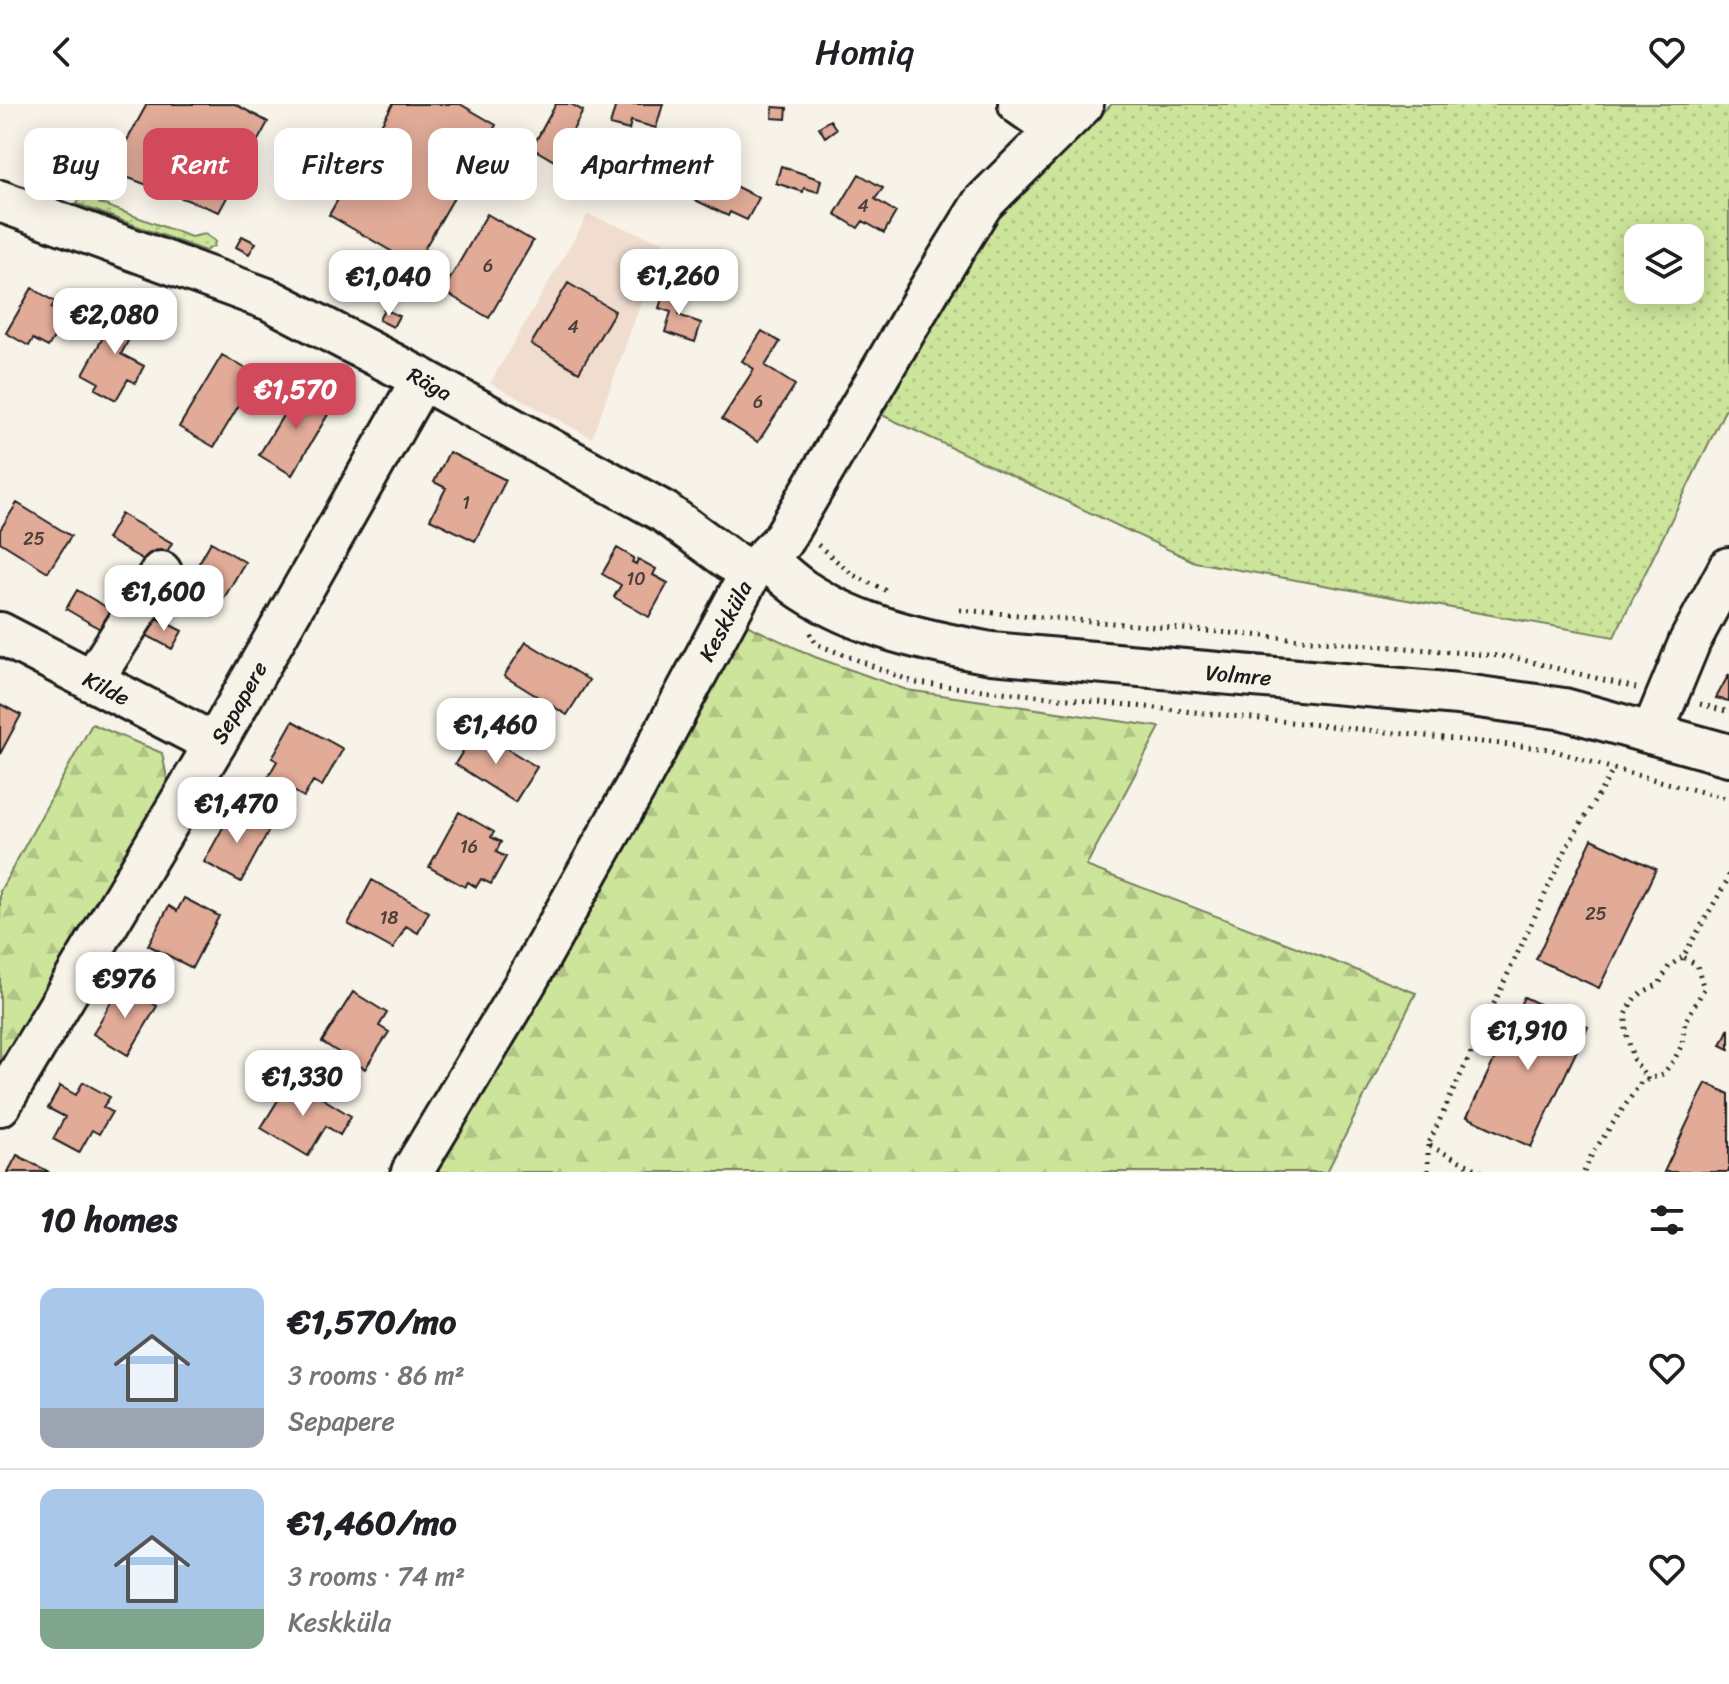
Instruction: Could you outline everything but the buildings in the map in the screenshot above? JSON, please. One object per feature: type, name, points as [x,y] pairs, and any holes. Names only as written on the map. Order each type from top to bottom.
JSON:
[{"type":"street","points":[[1019,104],[1069,117]]},
{"type":"street","name":"Keskküla","points":[[412,1172],[526,982],[758,565],[782,541],[982,204],[1069,117]]},
{"type":"street","name":"Räga","points":[[0,201],[270,300],[422,379],[664,512],[730,560],[758,565]]},
{"type":"street","name":"Sepapere","points":[[0,1105],[215,744],[422,379]]},
{"type":"street","name":"Volmre","points":[[758,565],[854,617],[925,641],[991,653],[1458,694],[1564,709],[1729,755]]},
{"type":"street","points":[[1652,733],[1690,641],[1729,568]]},
{"type":"street","points":[[92,681],[161,572]]},
{"type":"street","name":"Kilde","points":[[0,633],[215,744]]},
{"type":"path","points":[[790,528],[815,542],[853,575],[894,594]]},
{"type":"path","points":[[838,561],[807,627],[816,644],[916,683],[1549,749],[1729,799]]},
{"type":"path","points":[[952,609],[1511,657],[1729,712]]},
{"type":"path","points":[[1428,1172],[1428,1145],[1569,843],[1614,769]]},
{"type":"path","points":[[1648,1080],[1633,1059],[1626,1015],[1632,1001],[1659,984],[1669,966],[1683,957],[1729,873]]},
{"type":"path","points":[[1584,1172],[1592,1154],[1641,1082],[1663,1074],[1682,1045],[1685,1022],[1704,989],[1697,965],[1683,957]]},
{"type":"path","points":[[1428,1145],[1482,1172]]},
{"type":"shaded area","points":[[588,215],[663,242],[592,438],[490,383]]},
{"type":"green space","points":[[1112,104],[1729,104],[1729,402],[1614,637],[1195,562],[882,415],[952,288],[1006,207]]},
{"type":"green space","points":[[79,200],[98,200],[191,237],[205,234],[215,241],[214,246],[205,251],[77,204]]},
{"type":"green space","points":[[738,621],[815,657],[907,690],[1160,727],[1086,866],[1416,993],[1327,1172],[432,1172]]},
{"type":"green space","points":[[92,724],[162,753],[170,793],[0,1065],[0,891]]}]
